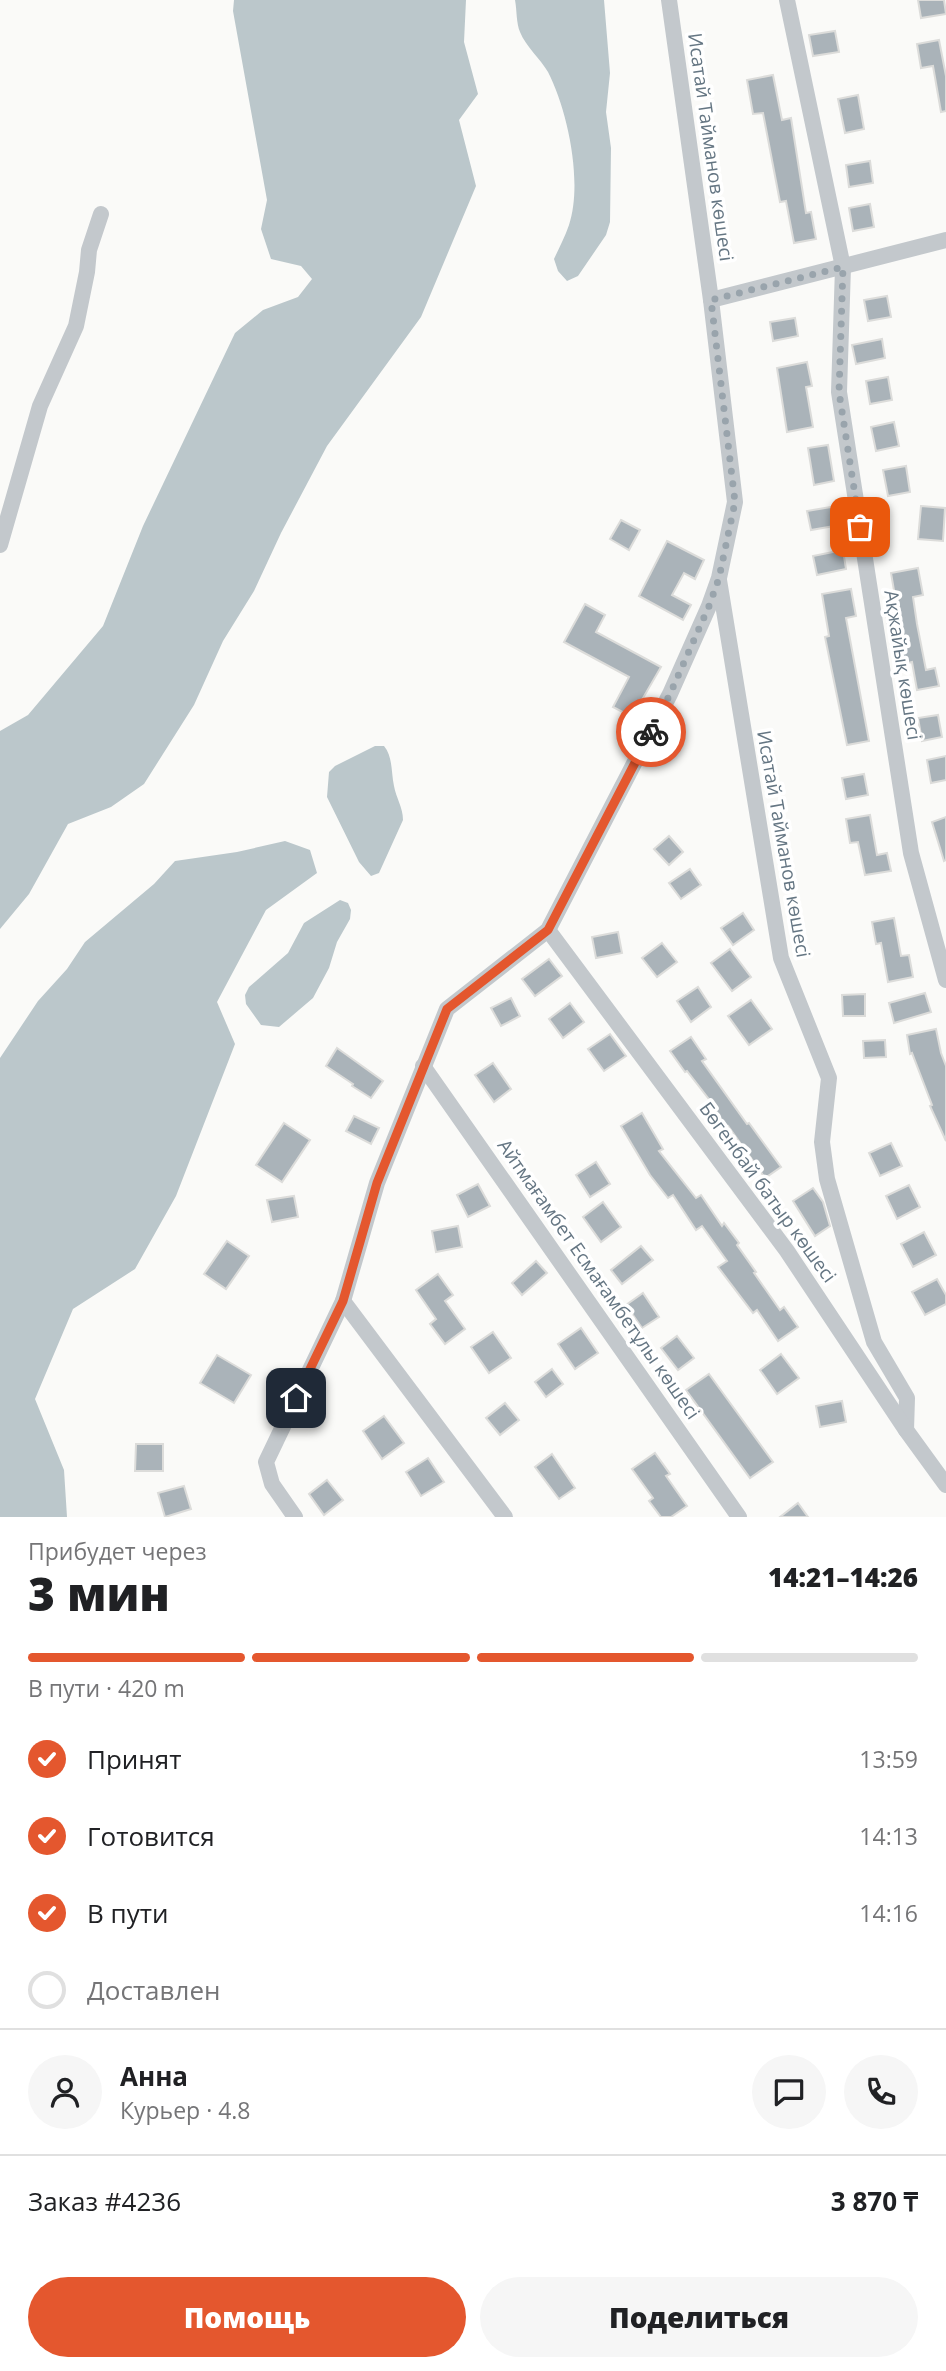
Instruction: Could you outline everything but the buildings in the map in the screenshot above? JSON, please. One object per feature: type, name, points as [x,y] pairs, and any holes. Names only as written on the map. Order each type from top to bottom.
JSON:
[{"type":"street","name":"Исатай Тайманов көшесі","points":[[668,0],[711,300],[735,502],[719,578],[781,958],[829,1078],[822,1142],[827,1179],[874,1342],[906,1398],[906,1430]]},
{"type":"street","name":"Ақжайық көшесі","points":[[787,0],[843,267],[839,392],[911,853],[946,980]]},
{"type":"street","points":[[0,545],[40,406],[76,326],[89,250],[101,214]]},
{"type":"street","points":[[711,300],[946,240]]},
{"type":"street","points":[[295,1517],[272,1484],[266,1462],[343,1301],[377,1183],[447,1009],[548,930],[670,694],[719,578]]},
{"type":"street","name":"Бөгенбай батыр көшесі","points":[[548,930],[787,1251],[906,1430],[946,1485]]},
{"type":"street","name":"Айтмағамбет Есмағамбетұлы көшесі","points":[[423,1066],[739,1517]]},
{"type":"street","points":[[343,1301],[505,1517]]},
{"type":"shaded area","points":[[234,0],[466,0],[464,42],[478,94],[459,120],[476,186],[421,317],[327,446],[254,591],[223,641],[194,705],[144,784],[111,807],[68,824],[29,894],[0,929],[0,731],[28,715],[103,626],[143,526],[235,333],[263,310],[298,297],[312,279],[301,266],[271,259],[261,229],[267,200],[233,11]]},
{"type":"shaded area","points":[[515,0],[604,0],[610,73],[606,112],[611,148],[610,222],[606,235],[578,276],[567,281],[558,271],[554,259],[573,208],[574,168],[571,147],[562,106],[548,72],[520,32]]},
{"type":"shaded area","points":[[375,746],[384,746],[389,755],[403,820],[379,873],[371,876],[359,862],[327,797],[329,772],[335,766]]},
{"type":"shaded area","points":[[285,841],[310,850],[317,873],[266,910],[217,1002],[235,1044],[176,1196],[135,1269],[73,1309],[35,1399],[64,1470],[67,1517],[0,1517],[0,1058],[38,1001],[67,969],[85,942],[154,884],[175,861],[237,852]]},
{"type":"shaded area","points":[[340,900],[348,903],[351,910],[350,919],[313,998],[279,1027],[261,1025],[246,1004],[245,995],[249,987],[288,953],[304,923]]},
{"type":"way so far","points":[[651,732],[709,606],[719,578],[735,502],[711,300],[843,267],[839,392],[860,527]]},
{"type":"route","points":[[296,1398],[343,1301],[377,1183],[447,1009],[548,930],[651,732]]}]
